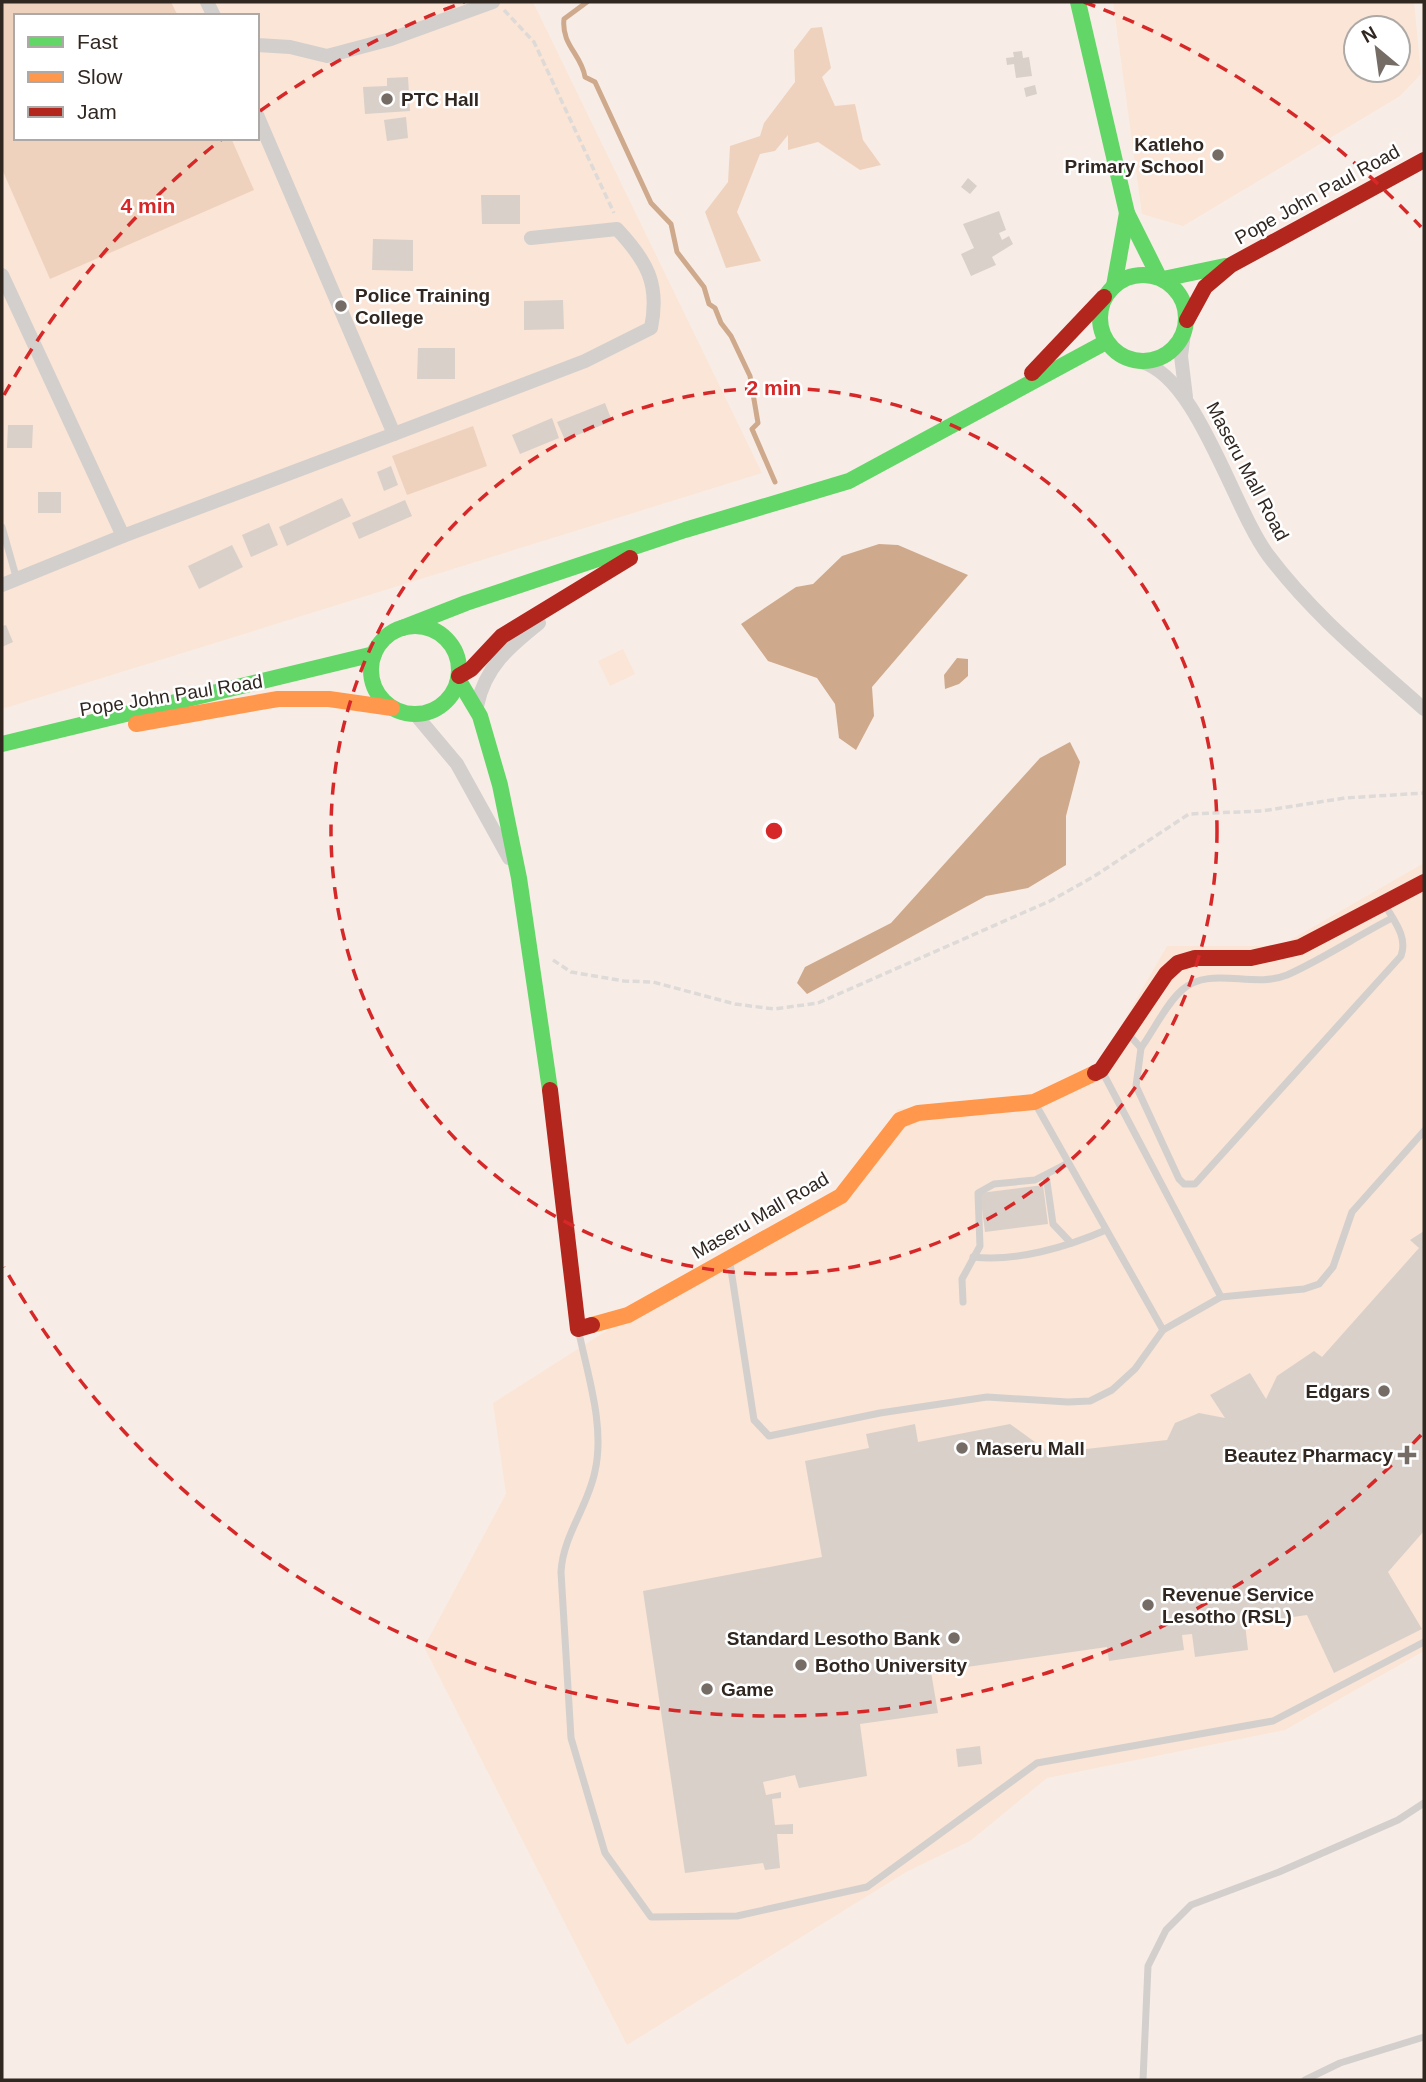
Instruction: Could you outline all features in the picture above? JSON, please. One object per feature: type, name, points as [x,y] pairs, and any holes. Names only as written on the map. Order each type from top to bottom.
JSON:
[{"type":"main road","points":[[1078,2],[1127,214],[1161,278],[1183,300],[1185,327],[1167,354],[1141,362],[1116,352],[1107,342],[1099,318],[1110,290],[1127,214]]},
{"type":"main road","name":"Pope John Paul Road","points":[[1185,327],[1205,287],[1231,265],[1424,160]]},
{"type":"main road","name":"Pope John Paul Road","points":[[1161,278],[1231,265]]},
{"type":"main road","points":[[1012,391],[1110,290],[1135,275],[1161,278]]},
{"type":"main road","points":[[402,628],[428,628],[443,636],[454,650],[458,677],[453,693],[443,704],[415,714],[392,708],[374,688],[371,671],[374,654],[388,635],[402,628],[466,603],[685,530],[849,481],[926,442],[1012,391],[1107,342]]},
{"type":"main road","points":[[458,677],[470,668],[490,644],[613,568],[685,530]]},
{"type":"main road","name":"Pope John Paul Road","points":[[2,744],[374,654]]},
{"type":"main road","points":[[458,677],[467,685],[477,706],[502,794],[531,945],[578,1329]]},
{"type":"main road","name":"Pope John Paul Road","points":[[40,734],[94,732],[278,699],[329,699],[392,708]]},
{"type":"main road","name":"Maseru Mall Road","points":[[578,1329],[628,1315],[841,1196],[900,1120],[918,1113],[1034,1102],[1101,1070],[1128,1034],[1166,974],[1178,962],[1195,958],[1251,958],[1300,947],[1383,901],[1424,882]]},
{"type":"street","points":[[259,45],[290,47],[327,56],[498,5]]},
{"type":"street","points":[[259,121],[394,434]]},
{"type":"street","points":[[2,585],[123,536],[585,360],[651,328],[655,311],[651,275],[617,229],[531,238]]},
{"type":"street","points":[[2,275],[123,536]]},
{"type":"street","name":"Maseru Mall Road","points":[[1185,327],[1181,356],[1186,398]]},
{"type":"street","name":"Maseru Mall Road","points":[[1141,362],[1167,374],[1186,398],[1265,551],[1299,596],[1424,709]]},
{"type":"street","points":[[477,706],[490,669],[504,652],[547,617],[552,606]]},
{"type":"street","points":[[415,714],[468,781],[504,847],[521,892]]},
{"type":"lane","points":[[2,527],[17,580]]},
{"type":"lane","points":[[1383,901],[1392,918],[1402,937],[1404,946],[1401,956],[1195,1184],[1184,1184],[1179,1179],[1139,1094],[1135,1078],[1141,1048],[1180,991],[1191,983],[1213,979],[1254,982],[1287,975],[1392,918]]},
{"type":"lane","points":[[1128,1034],[1141,1048]]},
{"type":"lane","points":[[1101,1070],[1221,1297]]},
{"type":"lane","points":[[1034,1102],[1163,1330]]},
{"type":"lane","points":[[729,1258],[754,1420],[769,1436],[880,1413],[987,1397],[1090,1401],[1120,1383],[1163,1330],[1221,1297],[1304,1289],[1319,1284],[1333,1268],[1352,1212],[1424,1131]]},
{"type":"lane","points":[[963,1302],[962,1279],[980,1246],[978,1193],[994,1184],[1035,1180],[1068,1163]]},
{"type":"lane","points":[[1046,1175],[1053,1224],[1071,1243]]},
{"type":"lane","points":[[973,1257],[985,1258],[1071,1243],[1106,1230]]},
{"type":"lane","points":[[578,1329],[591,1387],[597,1441],[596,1470],[586,1500],[562,1549],[571,1738],[605,1853],[651,1917],[737,1916],[867,1887],[1037,1763],[1273,1721],[1424,1642]]},
{"type":"lane","points":[[1143,2080],[1148,1966],[1166,1930],[1191,1905],[1279,1872],[1386,1825],[1424,1803]]},
{"type":"lane","points":[[1305,2080],[1340,2063],[1424,2037]]},
{"type":"path","points":[[498,5],[534,42],[611,202],[617,229]]},
{"type":"path","points":[[531,945],[571,972],[653,982],[705,998],[774,1009],[818,1003],[1050,901],[1093,877],[1189,814],[1262,811],[1345,798],[1424,793]]},
{"type":"shaded area","name":"Police Training College","points":[[2,2],[533,2],[762,473],[2,709]]},
{"type":"shaded area","points":[[2,2],[171,2],[177,14],[14,14],[14,140],[232,140],[254,190],[50,279],[2,169]]},
{"type":"shaded area","name":"Katleho Primary School","points":[[1113,2],[1414,2],[1421,74],[1412,83],[1412,14],[1342,14],[1342,84],[1411,84],[1400,96],[1183,226],[1142,214]]},
{"type":"shaded area","points":[[822,27],[831,68],[822,77],[835,106],[855,104],[863,140],[881,165],[860,170],[818,142],[788,150],[788,135],[775,151],[760,154],[737,212],[761,261],[726,268],[705,212],[728,182],[730,146],[760,136],[764,123],[795,82],[794,50],[811,28]]},
{"type":"shaded area","points":[[473,426],[487,466],[407,495],[392,456]]},
{"type":"shaded area","points":[[879,544],[898,545],[968,575],[872,687],[874,716],[856,750],[839,738],[835,704],[817,678],[768,661],[741,624],[796,587],[813,584],[842,556]]},
{"type":"shaded area","points":[[623,649],[635,674],[610,686],[598,661]]},
{"type":"shaded area","points":[[957,658],[968,659],[968,676],[959,684],[945,689],[944,675]]},
{"type":"shaded area","points":[[1070,742],[1080,762],[1066,816],[1066,865],[1028,888],[986,896],[807,994],[797,983],[805,967],[891,923],[1040,758]]},
{"type":"shaded area","name":"Maseru Mall","points":[[1424,863],[1424,1651],[1285,1730],[1047,1778],[970,1841],[906,1872],[627,2045],[424,1647],[506,1494],[493,1403],[749,1240],[841,1193],[898,1109],[1035,1098],[1098,1066],[1167,946],[1280,946]]},
{"type":"building","points":[[1022,51],[1023,58],[1029,57],[1032,76],[1016,78],[1014,64],[1007,65],[1006,58],[1014,57],[1013,52]]},
{"type":"building","name":"PTC Hall","points":[[408,77],[410,111],[365,114],[363,87],[387,86],[387,78]]},
{"type":"building","points":[[1035,85],[1037,94],[1026,97],[1024,88]]},
{"type":"building","points":[[406,117],[408,138],[387,141],[384,120]]},
{"type":"building","points":[[968,178],[977,186],[970,194],[961,187]]},
{"type":"building","points":[[481,195],[520,195],[520,224],[482,224]]},
{"type":"building","points":[[999,211],[1006,230],[999,233],[1002,240],[1009,236],[1013,244],[992,257],[996,265],[971,276],[961,254],[974,248],[963,224]]},
{"type":"building","points":[[373,239],[413,240],[413,271],[372,270]]},
{"type":"building","points":[[563,300],[564,329],[524,330],[524,301]]},
{"type":"building","points":[[418,348],[455,348],[455,379],[417,379]]},
{"type":"building","points":[[605,403],[612,421],[565,440],[557,422]]},
{"type":"building","points":[[552,418],[559,438],[520,454],[512,435]]},
{"type":"building","points":[[8,425],[33,425],[32,448],[7,448]]},
{"type":"building","points":[[391,466],[398,485],[384,491],[377,472]]},
{"type":"building","points":[[38,492],[61,492],[61,513],[38,513]]},
{"type":"building","points":[[342,498],[351,516],[287,546],[279,527]]},
{"type":"building","points":[[405,500],[412,516],[359,539],[352,523]]},
{"type":"building","points":[[269,523],[278,545],[251,557],[242,535]]},
{"type":"building","points":[[232,545],[243,567],[199,589],[188,566]]},
{"type":"building","points":[[6,625],[13,642],[2,647],[2,626]]},
{"type":"building","points":[[1043,1185],[1048,1224],[985,1232],[980,1193]]},
{"type":"building","points":[[1424,1231],[1424,1531],[1388,1572],[1422,1629],[1334,1673],[1307,1615],[1245,1624],[1248,1650],[1195,1657],[1192,1634],[1182,1635],[1184,1650],[1109,1661],[1107,1647],[931,1672],[938,1713],[860,1724],[867,1776],[799,1788],[795,1775],[763,1782],[766,1795],[781,1792],[781,1798],[772,1799],[775,1825],[793,1824],[793,1834],[777,1834],[780,1868],[765,1870],[763,1863],[685,1873],[643,1591],[822,1557],[805,1461],[869,1448],[866,1434],[915,1424],[918,1442],[1010,1424],[1050,1453],[1167,1440],[1175,1423],[1199,1413],[1225,1418],[1210,1395],[1250,1373],[1266,1399],[1277,1376],[1314,1351],[1322,1357],[1419,1248],[1410,1240]]},
{"type":"building","points":[[980,1746],[982,1764],[958,1767],[956,1749]]},
{"type":"waterway","points":[[587,2],[564,19],[566,36],[585,77],[595,82],[651,203],[671,224],[677,252],[704,287],[709,304],[715,308],[721,323],[731,336],[750,376],[758,423],[752,429],[775,482]]},
{"type":"traffic: fast","points":[[1078,2],[1127,213],[1159,277]]},
{"type":"traffic: fast","points":[[1114,286],[1127,213]]},
{"type":"traffic: fast","points":[[1163,279],[1225,266]]},
{"type":"traffic: fast","points":[[1135,275],[1151,275],[1174,287],[1183,301],[1186,318],[1183,335],[1174,349],[1151,361],[1135,361],[1119,354],[1107,342],[1100,326],[1100,310],[1107,294],[1119,282],[1135,275]]},
{"type":"traffic: fast","points":[[402,628],[466,603],[685,530],[849,481],[1106,342]]},
{"type":"traffic: fast","points":[[415,626],[432,629],[446,639],[456,653],[459,670],[456,687],[446,701],[432,711],[415,714],[398,711],[384,701],[374,687],[371,670],[374,653],[384,639],[398,629],[415,626]]},
{"type":"traffic: fast","points":[[2,744],[374,654]]},
{"type":"traffic: fast","points":[[458,679],[480,716],[500,785],[519,878],[550,1090]]},
{"type":"traffic: slow","points":[[136,724],[278,699],[329,699],[392,708]]},
{"type":"traffic: slow","points":[[592,1325],[628,1315],[841,1196],[900,1120],[918,1113],[1034,1102],[1095,1073]]},
{"type":"traffic: jam","points":[[1187,320],[1205,287],[1231,265],[1424,160]]},
{"type":"traffic: jam","points":[[1032,373],[1104,297]]},
{"type":"traffic: jam","points":[[459,676],[471,669],[502,636],[630,558]]},
{"type":"traffic: jam","points":[[1095,1073],[1101,1070],[1166,974],[1178,963],[1195,958],[1251,958],[1300,947],[1424,882]]},
{"type":"traffic: jam","points":[[550,1090],[578,1329],[592,1325]]},
{"type":"place","name":"PTC Hall","points":[[387,99]]},
{"type":"place","name":"Katleho Primary School","points":[[1218,155]]},
{"type":"place","name":"Police Training College","points":[[341,306]]},
{"type":"place","name":"Edgars","points":[[1384,1391]]},
{"type":"place","name":"Maseru Mall","points":[[962,1448]]},
{"type":"place","name":"Beautez Pharmacy","points":[[1407,1455]]},
{"type":"place","name":"Revenue Service Lesotho (RSL)","points":[[1148,1605]]},
{"type":"place","name":"Standard Lesotho Bank","points":[[954,1638]]},
{"type":"place","name":"Botho University","points":[[801,1665]]},
{"type":"place","name":"Game","points":[[707,1689]]}]
